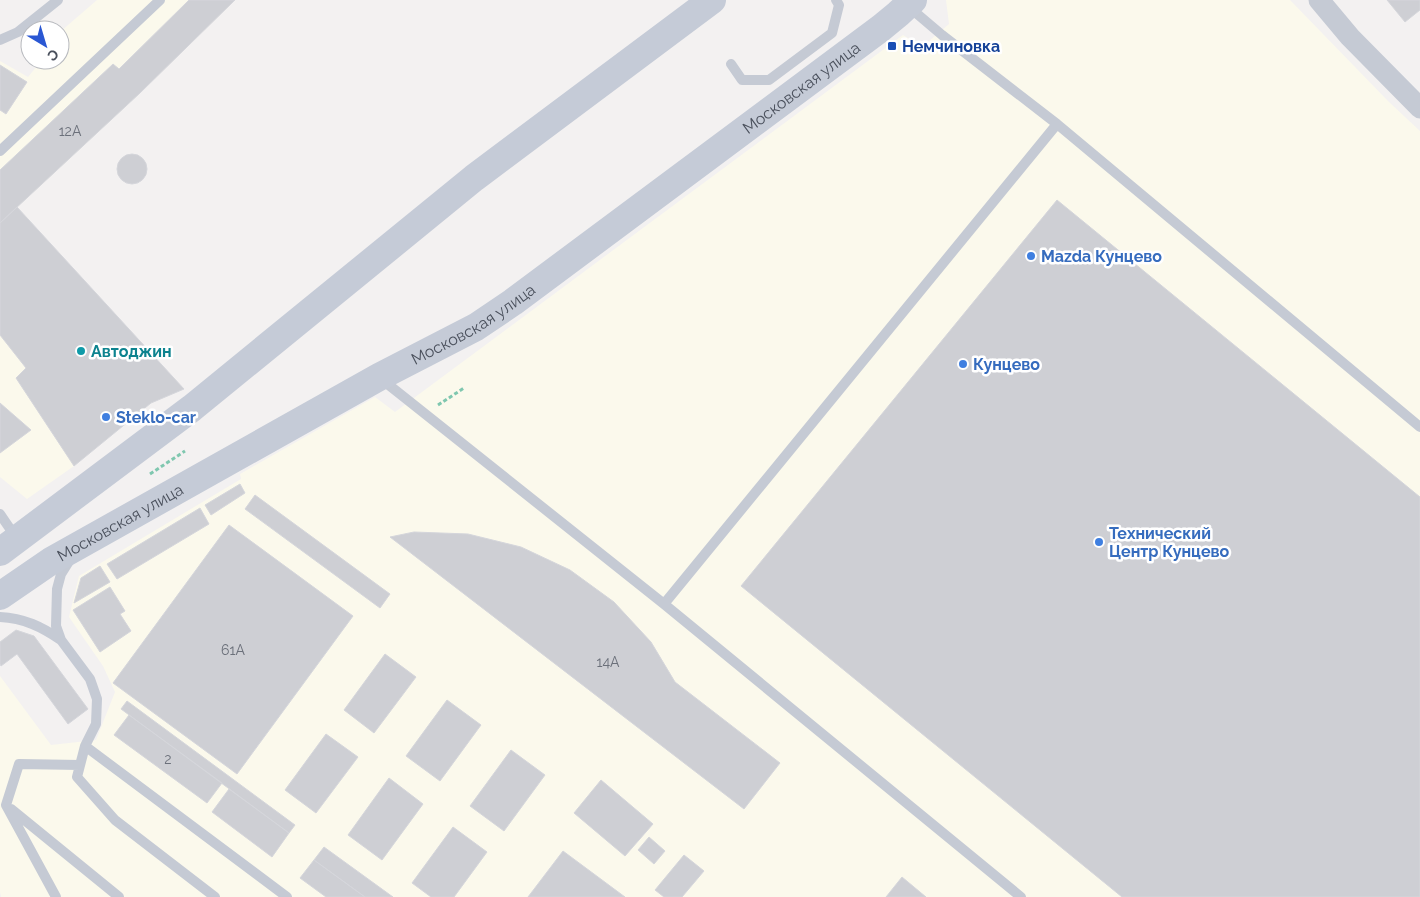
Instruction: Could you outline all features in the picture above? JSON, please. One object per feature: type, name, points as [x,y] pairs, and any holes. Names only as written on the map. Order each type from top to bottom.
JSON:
[{"type":"street","points":[[9,546],[192,408],[474,178],[712,0]]},
{"type":"street","points":[[1319,0],[1350,37],[1420,108]]},
{"type":"street","name":"Московская улица","points":[[0,596],[51,561],[81,544],[380,377],[476,327],[513,302],[814,62],[910,3]]},
{"type":"lane","points":[[0,40],[18,32],[58,0]]},
{"type":"lane","points":[[0,151],[160,0]]},
{"type":"lane","points":[[731,64],[742,80],[769,80],[814,62],[832,33],[839,5],[836,0]]},
{"type":"lane","points":[[910,3],[942,35],[1057,124],[1420,427]]},
{"type":"lane","points":[[664,604],[1057,124]]},
{"type":"lane","points":[[380,377],[664,604],[1022,897]]},
{"type":"lane","points":[[0,514],[9,546]]},
{"type":"lane","points":[[81,544],[61,574],[58,589],[56,626],[61,640],[90,679],[97,699],[96,724],[85,746],[77,777],[115,820],[215,897]]},
{"type":"lane","points":[[0,617],[26,621],[44,629],[61,640]]},
{"type":"lane","points":[[85,746],[287,897]]},
{"type":"lane","points":[[56,897],[6,805],[20,764],[80,765]]},
{"type":"lane","points":[[6,805],[120,897]]},
{"type":"path","points":[[425,413],[464,388]]},
{"type":"shaded area","points":[[97,0],[235,0],[140,93],[0,223],[0,61],[28,77],[34,70],[70,70],[70,23]]},
{"type":"shaded area","points":[[946,0],[1290,0],[1388,101],[1420,131],[1420,897],[1,897],[0,676],[51,745],[96,740],[115,692],[103,666],[69,617],[79,576],[241,479],[240,474],[375,397],[395,412],[903,35],[922,47],[949,24]]},
{"type":"shaded area","points":[[0,335],[26,368],[16,378],[74,466],[27,499],[0,477]]},
{"type":"building","points":[[189,0],[235,0],[140,93],[0,223],[0,170],[113,64],[119,69]]},
{"type":"building","points":[[1387,0],[1420,0],[1420,10],[1405,22]]},
{"type":"building","points":[[0,65],[27,82],[6,114],[0,110]]},
{"type":"building","points":[[132,154],[143,158],[147,169],[143,180],[132,184],[121,180],[117,169],[121,158]]},
{"type":"building","name":"Технический Центр Кунцево","points":[[1057,200],[1420,497],[1420,897],[1122,897],[741,586]]},
{"type":"building","name":"Автоджин","points":[[17,207],[184,389],[151,403],[74,466],[16,378],[26,368],[0,335],[0,223]]},
{"type":"building","points":[[0,403],[31,430],[0,453]]},
{"type":"building","points":[[240,484],[245,493],[211,515],[205,505]]},
{"type":"building","points":[[255,495],[390,594],[380,608],[245,509]]},
{"type":"building","points":[[200,508],[209,524],[117,579],[107,564]]},
{"type":"building","points":[[229,525],[353,616],[237,774],[113,683]]},
{"type":"building","points":[[414,532],[468,534],[521,547],[570,570],[614,602],[651,642],[675,682],[780,763],[744,809],[390,537]]},
{"type":"building","points":[[100,566],[110,582],[74,603],[81,578]]},
{"type":"building","points":[[110,587],[125,611],[120,614],[131,631],[100,652],[73,610]]},
{"type":"building","points":[[16,630],[34,636],[88,709],[68,724],[17,654],[1,666],[0,642]]},
{"type":"building","points":[[385,654],[416,677],[374,733],[344,710]]},
{"type":"building","points":[[447,700],[481,725],[440,781],[406,756]]},
{"type":"building","points":[[127,701],[295,825],[289,833],[121,709]]},
{"type":"building","points":[[129,715],[222,783],[207,803],[114,735]]},
{"type":"building","points":[[326,734],[358,757],[316,813],[285,790]]},
{"type":"building","points":[[511,750],[545,775],[504,831],[470,806]]},
{"type":"building","points":[[389,778],[423,804],[382,860],[348,835]]},
{"type":"building","points":[[601,780],[653,824],[625,856],[574,813]]},
{"type":"building","points":[[229,789],[289,833],[272,857],[212,812]]},
{"type":"building","points":[[453,827],[487,852],[454,897],[431,897],[412,883]]},
{"type":"building","points":[[649,837],[665,851],[654,864],[638,850]]},
{"type":"building","points":[[324,847],[393,897],[365,897],[314,860]]},
{"type":"building","points":[[563,851],[625,897],[528,897]]},
{"type":"building","points":[[684,855],[704,871],[682,897],[664,897],[655,890]]},
{"type":"building","points":[[314,860],[365,897],[326,897],[300,878]]},
{"type":"building","points":[[902,877],[926,897],[886,897]]},
{"type":"place","name":"Немчиновка","points":[[892,46]]},
{"type":"place","name":"Mazda Кунцево","points":[[1031,256]]},
{"type":"place","name":"Автоджин","points":[[81,351]]},
{"type":"place","name":"Кунцево","points":[[963,364]]},
{"type":"place","name":"Steklo-car","points":[[106,417]]},
{"type":"place","name":"Технический Центр Кунцево","points":[[1099,542]]}]
